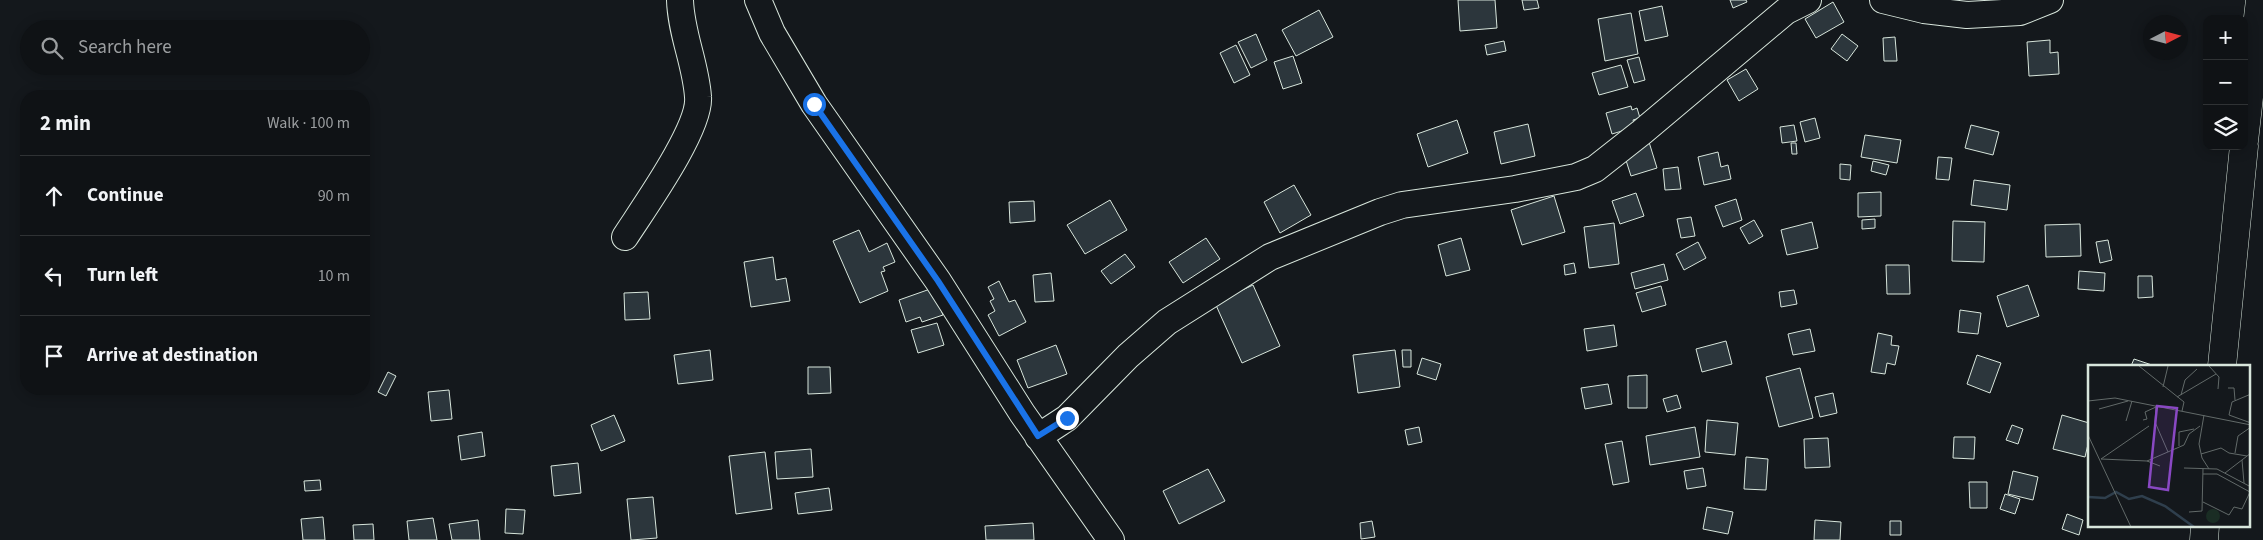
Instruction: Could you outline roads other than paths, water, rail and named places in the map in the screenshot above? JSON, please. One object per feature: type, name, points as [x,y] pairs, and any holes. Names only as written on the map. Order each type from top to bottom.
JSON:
[{"type":"main road","points":[[2248,106],[2260,0]]},
{"type":"main road","points":[[2222,365],[2244,150]]},
{"type":"street","points":[[625,237],[664,175],[697,117],[699,98],[683,32],[680,0]]},
{"type":"street","points":[[758,0],[772,33],[814,104],[938,281],[1038,436],[1111,540]]},
{"type":"street","points":[[1038,436],[1067,418],[1128,356],[1167,322],[1270,257],[1380,212],[1402,205],[1515,189],[1576,177],[1595,169],[1676,104],[1786,11],[1808,0]]},
{"type":"street","points":[[1883,0],[1924,10],[1967,15],[2020,12],[2050,0]]}]
